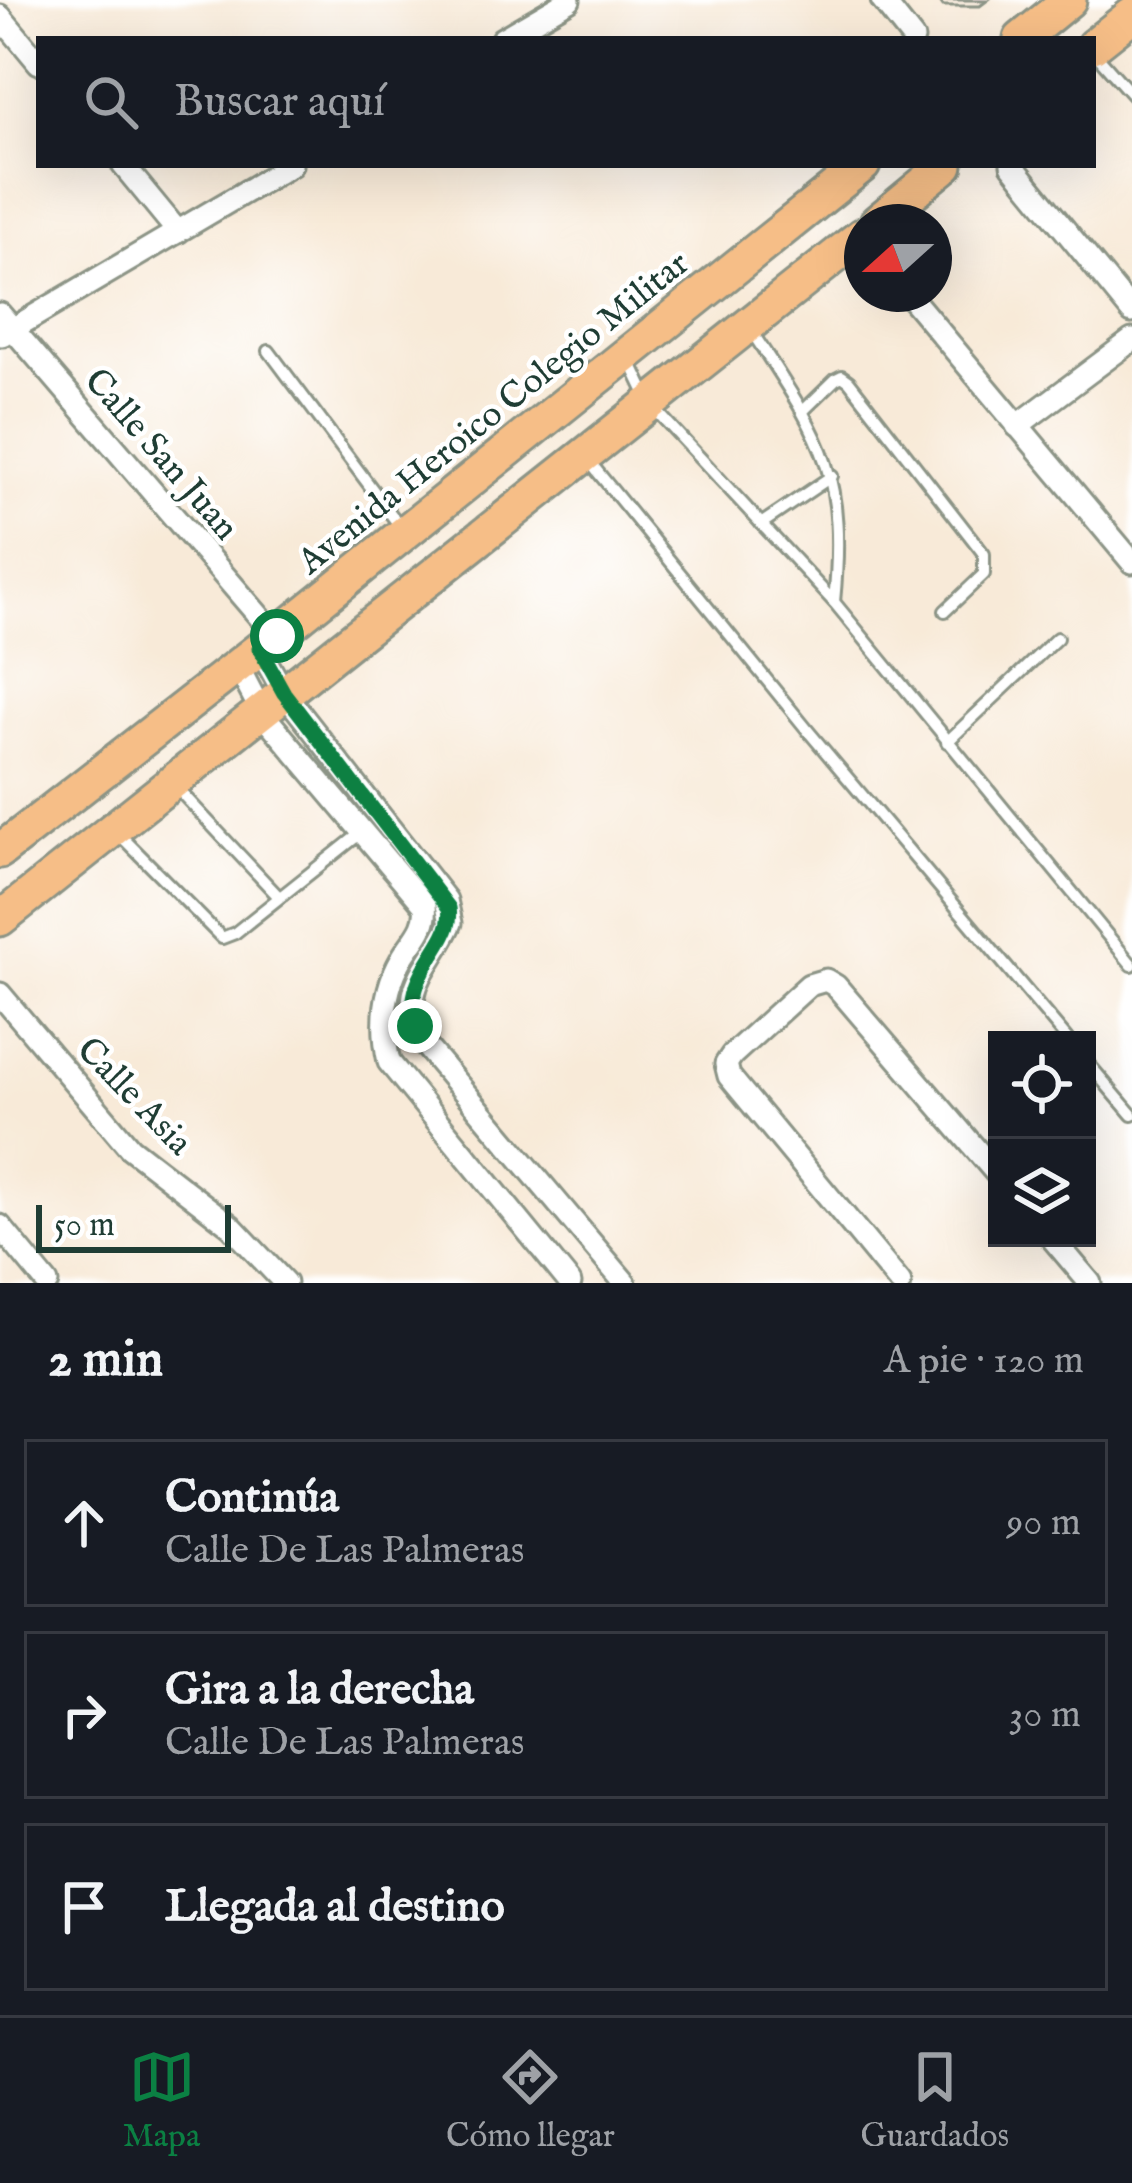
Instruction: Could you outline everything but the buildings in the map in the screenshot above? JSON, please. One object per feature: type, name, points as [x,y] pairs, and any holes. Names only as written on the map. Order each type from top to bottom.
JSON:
[{"type":"main road","points":[[1025,36],[1069,0]]},
{"type":"main road","points":[[1096,45],[1132,15]]},
{"type":"main road","name":"Avenida Heroico Colegio Militar","points":[[0,851],[859,168]]},
{"type":"main road","points":[[900,204],[942,168]]},
{"type":"main road","points":[[0,919],[844,250]]},
{"type":"street","points":[[507,36],[568,0]]},
{"type":"street","points":[[882,0],[912,36]]},
{"type":"street","points":[[0,16],[36,59]]},
{"type":"street","points":[[125,168],[178,232]]},
{"type":"street","points":[[4,327],[286,168]]},
{"type":"street","points":[[1014,168],[1132,312]]},
{"type":"street","points":[[923,312],[1132,562]]},
{"type":"street","name":"Calle San Juan","points":[[4,327],[258,650],[273,703]]},
{"type":"street","points":[[1017,426],[1132,340]]},
{"type":"street","points":[[273,703],[364,830],[417,893],[426,912],[386,994],[383,1037],[396,1074],[570,1283]]},
{"type":"street","points":[[273,703],[446,900],[449,929],[426,960],[411,1009],[424,1044],[625,1283]]},
{"type":"street","points":[[900,1283],[729,1076],[726,1064],[732,1055],[809,985],[826,980],[988,1163]]},
{"type":"street","name":"Calle Asia","points":[[0,994],[130,1148],[231,1226],[285,1283]]},
{"type":"street","points":[[385,1018],[411,1009]]},
{"type":"street","points":[[0,1226],[47,1283]]},
{"type":"street","points":[[1060,1247],[1090,1283]]},
{"type":"lane","points":[[1096,52],[1132,95]]},
{"type":"lane","points":[[748,327],[813,426],[832,476],[839,543],[834,602]]},
{"type":"lane","points":[[269,351],[404,532]]},
{"type":"lane","points":[[626,353],[651,405],[834,602],[1132,965]]},
{"type":"lane","points":[[803,411],[836,379],[842,376],[849,381],[984,554],[983,574],[945,611]]},
{"type":"lane","points":[[585,458],[1060,1031]]},
{"type":"lane","points":[[761,524],[832,476]]},
{"type":"lane","points":[[947,742],[1057,638]]},
{"type":"lane","points":[[173,784],[279,897]]},
{"type":"lane","points":[[112,827],[222,938],[364,830]]},
{"type":"lane","points":[[1096,1073],[1132,1115]]},
{"type":"route","points":[[277,636],[259,648],[284,693],[449,908],[449,929],[426,960],[414,989],[415,1026]]}]
